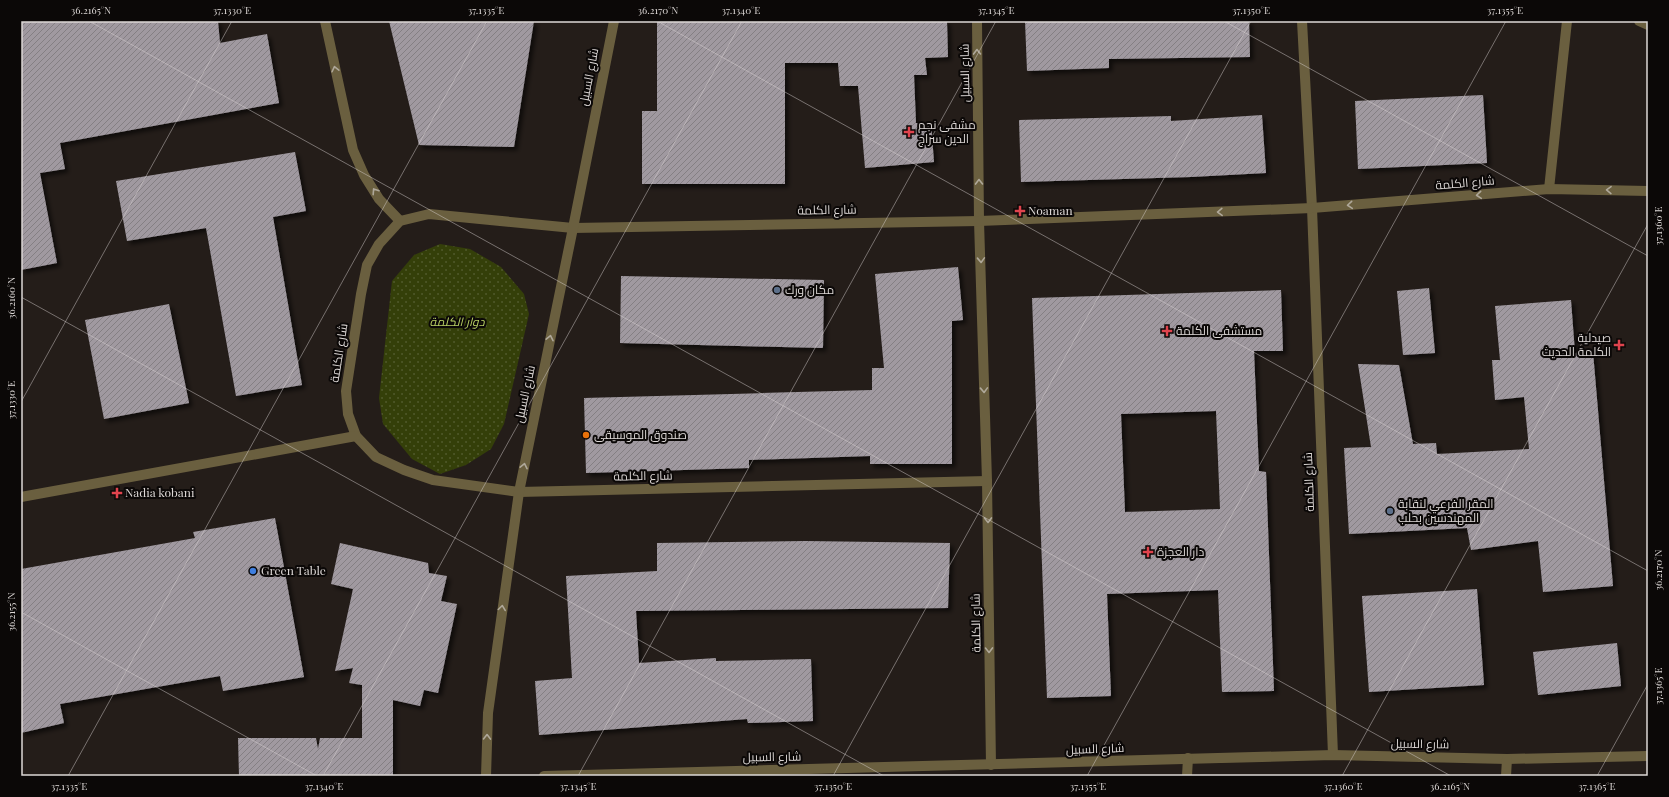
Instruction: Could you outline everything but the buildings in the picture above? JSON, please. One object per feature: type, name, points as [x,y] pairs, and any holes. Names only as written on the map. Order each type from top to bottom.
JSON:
[{"type":"street","points":[[324,21],[353,150],[364,175],[379,199],[400,221]]},
{"type":"street","name":"شارع السبيل","points":[[486,776],[488,713],[519,492],[614,21]]},
{"type":"street","name":"شارع السبيل","points":[[977,21],[980,221]]},
{"type":"street","name":"شارع الكلمة","points":[[1302,21],[1312,208],[1333,755]]},
{"type":"street","points":[[1549,189],[1567,21]]},
{"type":"street","points":[[1639,21],[1648,25]]},
{"type":"street","name":"شارع الكلمة","points":[[987,481],[519,492],[433,480],[376,457],[356,436],[348,414],[346,391],[361,294],[368,265],[379,244],[400,221],[429,214],[573,228],[980,221],[1312,208],[1549,189],[1648,191]]},
{"type":"street","name":"شارع الكلمة","points":[[980,221],[987,481],[990,765]]},
{"type":"street","points":[[21,497],[356,436]]},
{"type":"street","name":"شارع السبيل","points":[[544,776],[863,772],[990,765],[1188,758],[1333,755],[1507,759],[1648,756]]},
{"type":"street","points":[[1187,776],[1188,758]]},
{"type":"street","points":[[1506,776],[1507,759]]},
{"type":"green space","name":"دوار الكلمة","points":[[440,244],[470,249],[501,267],[524,294],[529,314],[504,424],[491,449],[466,465],[440,474],[412,459],[383,424],[379,398],[392,281],[414,255]]},
{"type":"place","name":"مشفى نجم الدين سراج","points":[[909,132]]},
{"type":"place","name":"Noaman","points":[[1020,211]]},
{"type":"place","name":"مكان ورك","points":[[777,290]]},
{"type":"place","name":"مستشفى الكلمة","points":[[1167,331]]},
{"type":"place","name":"صيدلية الكلمة الحديث","points":[[1619,345]]},
{"type":"place","name":"صندوق الموسيقى","points":[[586,435]]},
{"type":"place","name":"Nadia kobani","points":[[117,493]]},
{"type":"place","name":"المقر الفرعي لنقابة المهندسين بحلب","points":[[1390,511]]},
{"type":"place","name":"دار العجزة","points":[[1148,552]]},
{"type":"place","name":"Green Table","points":[[253,571]]}]
